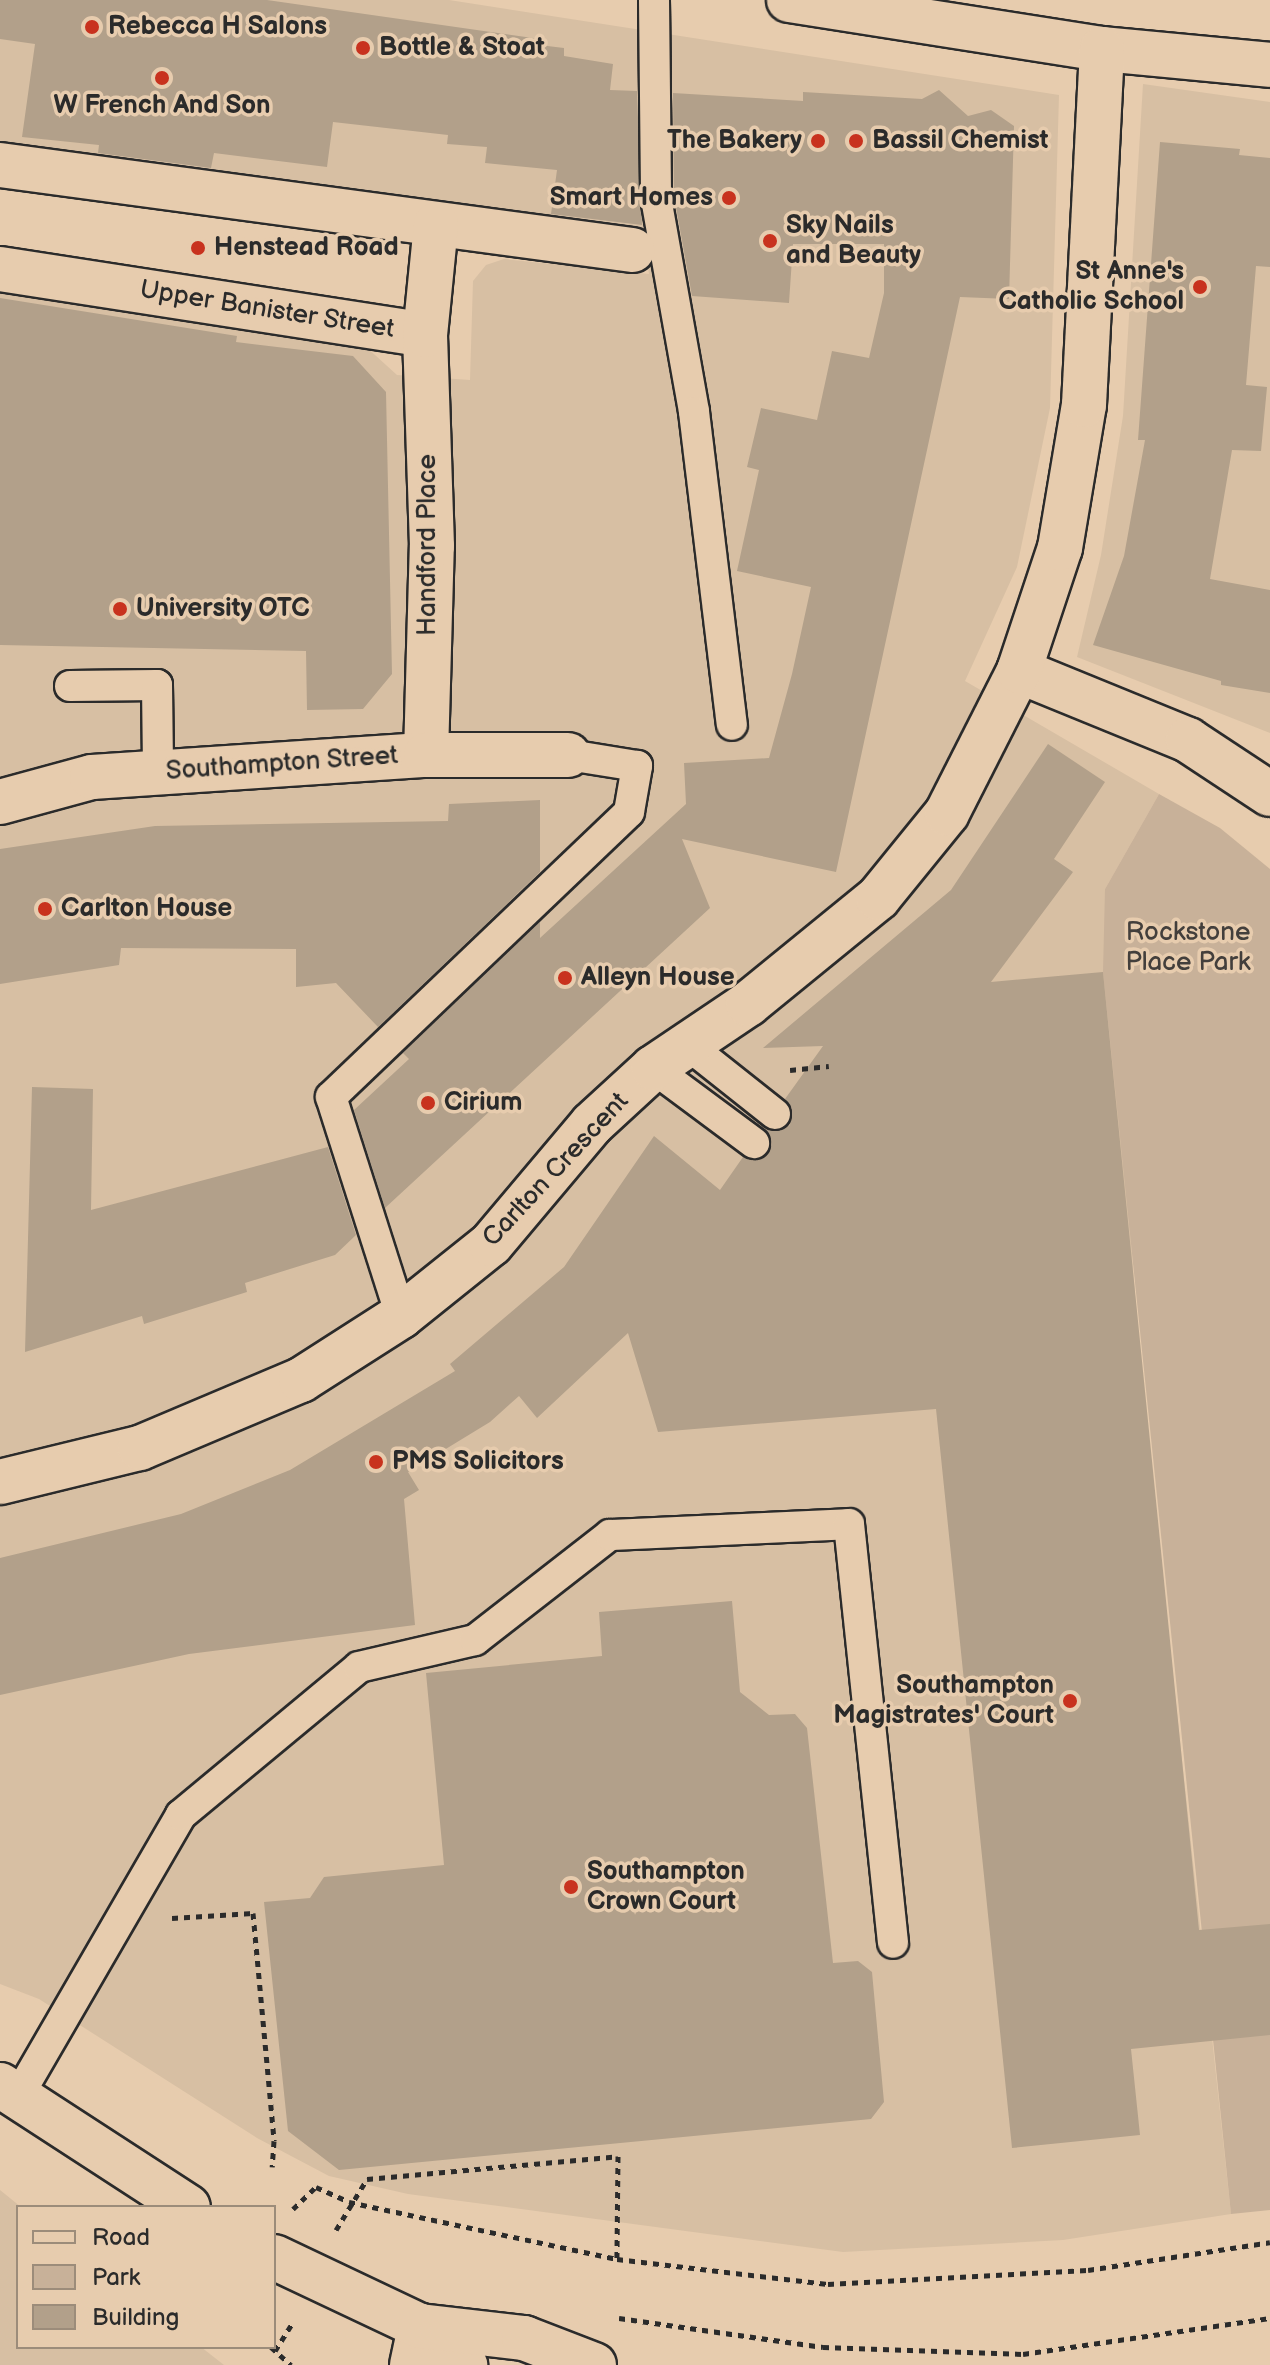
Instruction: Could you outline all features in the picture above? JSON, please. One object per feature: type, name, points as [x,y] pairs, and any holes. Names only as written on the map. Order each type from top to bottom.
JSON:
[{"type":"street","points":[[789,0],[878,6],[1102,49],[1270,65]]},
{"type":"street","name":"Carlton Crescent","points":[[0,1482],[140,1448],[301,1380],[401,1316],[491,1244],[592,1124],[670,1057],[748,1004],[878,898],[947,813],[1019,671],[1060,548],[1084,405],[1102,49]]},
{"type":"street","points":[[0,165],[632,250]]},
{"type":"street","name":"Upper Banister Street","points":[[0,269],[425,335],[436,225]]},
{"type":"street","name":"Handford Place","points":[[425,335],[432,546],[426,755]]},
{"type":"street","points":[[1019,671],[1188,740],[1270,794]]},
{"type":"street","name":"Southampton Street","points":[[0,802],[92,777],[426,755],[568,755]]},
{"type":"street","points":[[9,2092],[185,2205]]},
{"type":"street","points":[[276,2258],[416,2346],[465,2365]]},
{"type":"street","points":[[416,2346],[524,2338],[594,2365]]},
{"type":"lane","points":[[654,0],[658,212],[694,412],[732,725]]},
{"type":"lane","points":[[70,686],[157,685],[158,772]]},
{"type":"lane","points":[[401,1316],[331,1097],[629,812],[637,766],[568,755]]},
{"type":"lane","points":[[670,1057],[775,1114]]},
{"type":"lane","points":[[670,1057],[754,1143]]},
{"type":"lane","points":[[9,2092],[119,1921],[181,1815],[359,1667],[475,1640],[610,1535],[849,1524],[893,1943]]},
{"type":"path","points":[[119,1921],[253,1913],[274,2141],[272,2167]]},
{"type":"path","points":[[334,2234],[349,2202],[367,2179],[618,2156],[617,2259]]},
{"type":"path","points":[[316,2187],[349,2202],[617,2259],[828,2284],[1088,2270],[1270,2242]]},
{"type":"path","points":[[276,2345],[296,2317]]},
{"type":"path","points":[[607,2321],[621,2318],[823,2347],[1023,2354],[1270,2318]]},
{"type":"path","points":[[273,2349],[291,2365]]},
{"type":"shaded area","points":[[0,0],[449,0],[1059,95],[1050,408],[1017,567],[965,681],[1159,794],[1105,889],[1142,1388],[1231,2214],[1063,2240],[843,2252],[408,2194],[329,2176],[257,2138],[39,1999],[0,1984],[0,289],[364,345],[397,375],[470,380],[473,281],[486,265],[504,259],[649,274],[643,236],[0,144]]},
{"type":"shaded area","name":"St Anne's Catholic School","points":[[1143,84],[1270,102],[1270,733],[1077,657],[1101,555],[1123,416]]},
{"type":"shaded area","points":[[0,2190],[19,2205],[16,2205],[16,2349],[204,2349],[224,2365],[0,2365]]},
{"type":"green space","name":"Rockstone Place Park","points":[[1159,794],[1220,828],[1270,869],[1270,2210],[1231,2214],[1103,972],[1105,889]]},
{"type":"building","points":[[0,0],[267,0],[540,39],[539,45],[564,48],[564,56],[613,64],[610,90],[637,91],[642,225],[551,214],[557,170],[485,163],[487,147],[447,144],[448,135],[333,122],[327,167],[214,153],[211,168],[98,153],[99,145],[22,137],[35,44],[0,39]]},
{"type":"building","points":[[939,90],[968,116],[991,110],[1014,126],[1009,299],[960,297],[836,872],[682,839],[710,908],[385,1208],[354,1110],[409,1059],[403,1053],[540,922],[540,938],[686,804],[684,763],[769,758],[792,674],[811,587],[737,571],[759,470],[747,467],[761,408],[817,420],[832,351],[869,358],[884,293],[884,244],[793,244],[789,303],[692,296],[674,196],[673,93],[803,101],[803,92],[922,99]]},
{"type":"building","name":"St Anne's Catholic School","points":[[1160,142],[1240,149],[1239,155],[1270,158],[1270,267],[1256,266],[1246,385],[1267,387],[1261,451],[1232,450],[1210,579],[1270,590],[1270,693],[1221,685],[1221,681],[1093,645],[1124,556],[1145,440],[1138,440]]},
{"type":"building","points":[[0,298],[237,336],[236,342],[353,356],[386,392],[392,674],[363,709],[307,710],[306,651],[0,645]]},
{"type":"building","points":[[1048,744],[1105,782],[1054,859],[1073,872],[991,982],[1103,972],[1199,1930],[1270,1924],[1270,2035],[1131,2049],[1140,2135],[1012,2148],[936,1409],[658,1432],[628,1333],[537,1418],[519,1396],[490,1422],[408,1472],[419,1490],[404,1499],[415,1625],[189,1654],[0,1695],[0,1558],[181,1514],[290,1470],[455,1371],[450,1364],[564,1267],[654,1136],[720,1190],[743,1157],[753,1161],[768,1154],[772,1144],[765,1129],[781,1131],[790,1125],[792,1108],[785,1099],[823,1046],[763,1048],[951,890]]},
{"type":"building","points":[[540,800],[540,872],[378,1027],[336,983],[296,987],[296,949],[121,948],[119,965],[0,984],[0,849],[155,826],[448,821],[449,804]]},
{"type":"building","points":[[32,1087],[93,1089],[91,1210],[328,1147],[356,1235],[335,1255],[245,1283],[247,1292],[144,1324],[142,1316],[25,1352]]},
{"type":"building","name":"Southampton Crown Court","points":[[732,1601],[740,1692],[769,1715],[795,1714],[807,1728],[833,1963],[858,1961],[872,1972],[884,2102],[871,2119],[339,2170],[288,2131],[264,1902],[310,1898],[324,1877],[444,1865],[426,1673],[602,1656],[599,1612]]},
{"type":"place","name":"Rebecca H Salons","points":[[92,27]]},
{"type":"place","name":"Bottle & Stoat","points":[[363,48]]},
{"type":"place","name":"W French And Son","points":[[162,78]]},
{"type":"place","name":"The Bakery","points":[[818,141]]},
{"type":"place","name":"Bassil Chemist","points":[[856,141]]},
{"type":"place","name":"Smart Homes","points":[[729,198]]},
{"type":"place","name":"Sky Nails and Beauty","points":[[770,241]]},
{"type":"place","name":"Henstead Road","points":[[198,248]]},
{"type":"place","name":"St Anne's Catholic School","points":[[1200,287]]},
{"type":"place","name":"University OTC","points":[[120,609]]},
{"type":"place","name":"Carlton House","points":[[45,909]]},
{"type":"place","name":"Alleyn House","points":[[565,978]]},
{"type":"place","name":"Cirium","points":[[428,1103]]},
{"type":"place","name":"PMS Solicitors","points":[[376,1462]]},
{"type":"place","name":"Southampton Magistrates' Court","points":[[1070,1701]]},
{"type":"place","name":"Southampton Crown Court","points":[[571,1887]]}]
